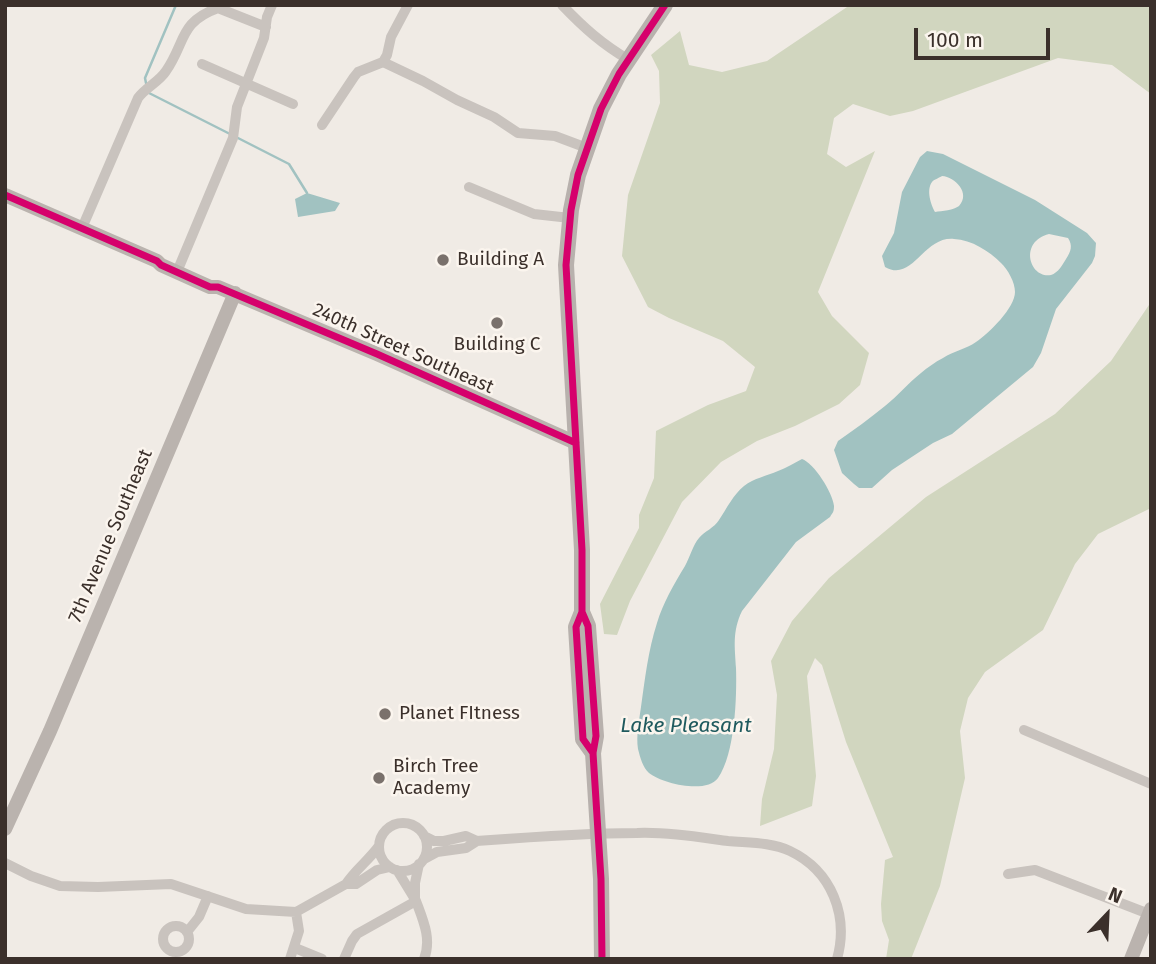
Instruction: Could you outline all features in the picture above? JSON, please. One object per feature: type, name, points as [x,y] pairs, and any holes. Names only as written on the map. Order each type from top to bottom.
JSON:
[{"type":"main road","points":[[602,959],[601,879],[593,753],[583,738],[576,627],[582,612],[582,550],[566,265],[570,218],[578,175],[601,109],[618,76],[665,5]]},
{"type":"street","points":[[179,267],[234,134],[237,107],[264,37],[272,5]]},
{"type":"street","points":[[383,62],[391,37],[408,5]]},
{"type":"street","points":[[562,5],[601,43],[628,60]]},
{"type":"street","points":[[82,228],[138,99],[169,67],[188,27],[218,8],[266,27]]},
{"type":"street","points":[[322,124],[358,72],[383,62],[494,117],[519,133],[555,136],[587,148]]},
{"type":"street","points":[[202,64],[293,104]]},
{"type":"street","points":[[469,187],[534,214],[570,218]]},
{"type":"street","name":"240th Street Southeast","points":[[5,195],[210,287],[216,286]]},
{"type":"street","name":"240th Street Southeast","points":[[157,261],[163,260],[212,281],[216,286],[576,443]]},
{"type":"street","name":"7th Avenue Southeast","points":[[5,829],[50,731],[234,293]]},
{"type":"street","points":[[1024,730],[1151,783]]},
{"type":"street","points":[[424,959],[427,932],[415,900],[393,868],[384,861],[379,846],[380,838],[390,826],[406,823],[413,825],[434,841],[467,836],[477,841]]},
{"type":"street","points":[[346,884],[356,884],[377,870],[413,869],[437,852],[466,848],[477,841],[638,832],[761,843],[792,852],[811,864],[824,878],[839,909],[841,941],[837,959]]},
{"type":"street","points":[[415,900],[415,883],[426,851],[424,836]]},
{"type":"street","points":[[5,863],[60,886],[171,884],[246,909],[296,912],[346,884],[379,846]]},
{"type":"street","points":[[1008,874],[1035,870],[1150,911],[1131,959]]},
{"type":"street","points":[[187,932],[199,917],[208,897]]},
{"type":"street","points":[[344,959],[357,934],[415,900]]},
{"type":"street","points":[[290,959],[299,931],[296,912]]},
{"type":"street","points":[[295,948],[322,959]]},
{"type":"green space","points":[[850,5],[1151,5],[1151,94],[1112,65],[1058,58],[913,111],[890,116],[853,104],[834,118],[827,154],[846,167],[875,151],[818,292],[832,316],[869,353],[860,385],[839,404],[757,441],[721,462],[682,502],[630,601],[617,635],[604,634],[600,604],[639,528],[639,515],[654,478],[656,431],[708,405],[746,391],[755,367],[723,341],[648,307],[622,256],[628,195],[660,103],[659,71],[651,55],[680,31],[689,65],[722,72],[767,61]]},
{"type":"green space","points":[[1151,302],[1151,508],[1098,534],[1075,564],[1043,630],[985,672],[968,698],[960,731],[965,778],[940,886],[911,959],[886,959],[889,940],[882,921],[881,904],[885,860],[893,857],[846,742],[822,665],[815,658],[807,676],[816,776],[812,806],[760,826],[762,799],[774,749],[777,695],[771,661],[792,621],[829,578],[926,497],[1055,414],[1111,361]]},
{"type":"water","points":[[927,151],[943,154],[1035,200],[1087,233],[1096,243],[1095,256],[1056,309],[1041,353],[1033,367],[952,434],[892,470],[872,488],[859,488],[842,473],[834,450],[838,441],[885,406],[931,365],[981,338],[1000,320],[1014,298],[1014,284],[1004,266],[986,250],[961,240],[943,240],[934,244],[903,269],[885,267],[882,256],[894,233],[902,192],[920,157]],"holes":[[[942,176],[952,179],[960,186],[963,196],[959,206],[935,212],[929,189],[933,181]],[[1049,234],[1068,238],[1071,248],[1058,270],[1051,275],[1044,275],[1033,266],[1030,252],[1039,238]]]},
{"type":"water","points":[[307,193],[340,203],[335,211],[298,217],[295,199]]},
{"type":"water","name":"Lake Pleasant","points":[[802,459],[812,466],[827,486],[834,511],[830,517],[796,542],[742,611],[735,640],[734,725],[724,768],[718,778],[705,786],[685,786],[664,781],[647,771],[642,762],[638,749],[638,734],[649,654],[666,601],[697,541],[717,523],[740,490],[752,481]]},
{"type":"waterway","points":[[146,83],[145,78],[176,5]]},
{"type":"waterway","points":[[149,93],[230,134]]},
{"type":"waterway","points":[[236,137],[289,164],[307,193]]},
{"type":"cycle path","points":[[593,753],[583,739],[576,627],[582,612],[582,550],[566,265],[571,210],[578,175],[601,109],[619,74],[665,5]]},
{"type":"cycle path","points":[[5,195],[210,287],[218,287],[377,354],[576,443]]},
{"type":"cycle path","points":[[582,612],[588,626],[596,736],[593,753],[601,879],[602,959]]},
{"type":"place","name":"Building A","points":[[443,260]]},
{"type":"place","name":"Building C","points":[[497,323]]},
{"type":"place","name":"Planet FItness","points":[[385,714]]},
{"type":"place","name":"Birch Tree Academy","points":[[379,778]]}]
